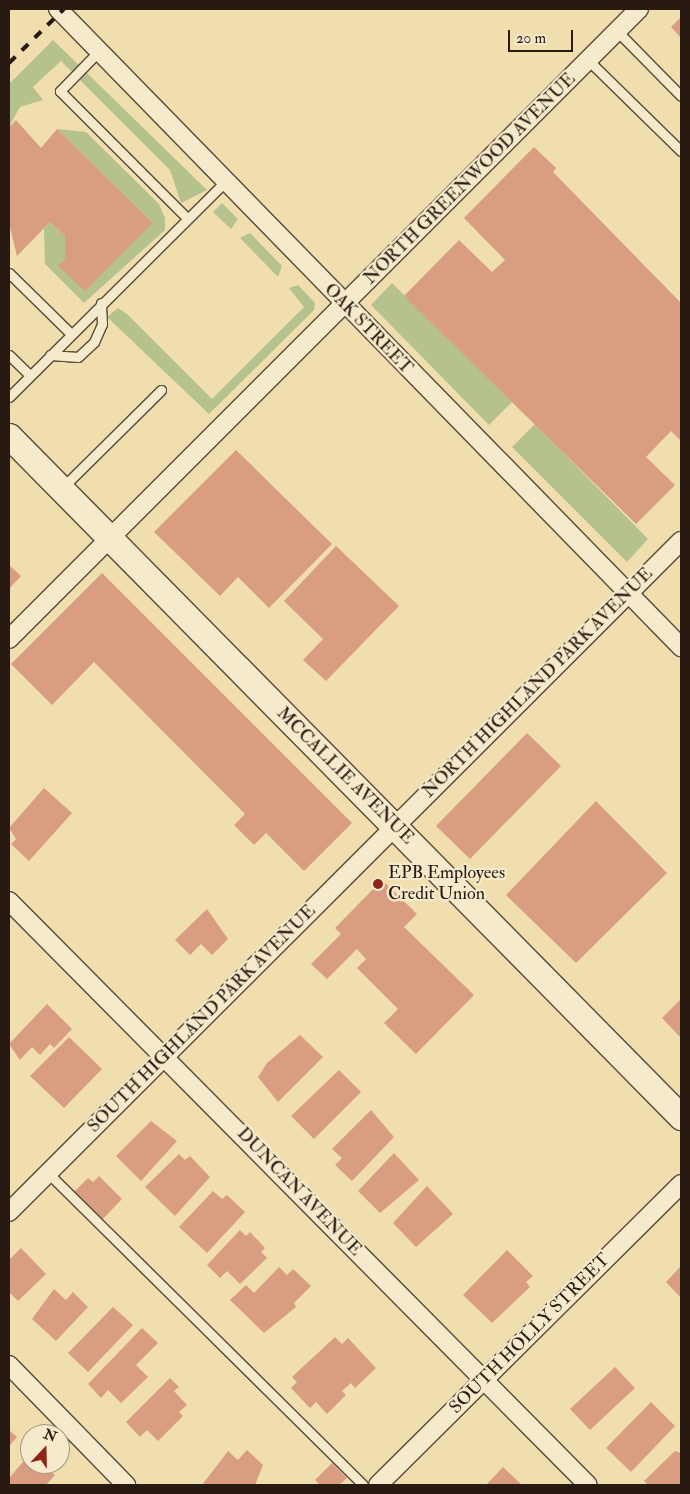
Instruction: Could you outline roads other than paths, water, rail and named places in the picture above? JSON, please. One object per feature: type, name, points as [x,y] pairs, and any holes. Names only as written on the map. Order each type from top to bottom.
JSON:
[{"type":"main road","name":"MCCALLIE AVENUE","points":[[9,436],[681,1117]]},
{"type":"street","name":"OAK STREET","points":[[58,9],[344,305],[681,647]]},
{"type":"street","name":"NORTH GREENWOOD AVENUE","points":[[9,638],[639,9]]},
{"type":"street","name":"NORTH HIGHLAND PARK AVENUE","points":[[395,826],[681,541]]},
{"type":"street","name":"SOUTH HIGHLAND PARK AVENUE","points":[[9,1212],[395,826]]},
{"type":"street","name":"DUNCAN AVENUE","points":[[9,901],[166,1055],[588,1485]]},
{"type":"street","name":"SOUTH HOLLY STREET","points":[[378,1485],[681,1184]]},
{"type":"street","points":[[9,1365],[126,1485]]},
{"type":"lane","points":[[617,31],[681,96]]},
{"type":"lane","points":[[99,51],[60,91],[186,217]]},
{"type":"lane","points":[[588,60],[681,151]]},
{"type":"lane","points":[[9,396],[186,217],[225,182]]},
{"type":"lane","points":[[9,273],[70,333]]},
{"type":"lane","points":[[50,355],[78,356],[94,342],[102,324],[101,302]]},
{"type":"lane","points":[[9,354],[30,375]]},
{"type":"lane","points":[[61,489],[161,390]]},
{"type":"lane","points":[[48,1173],[363,1485]]},
{"type":"railway","points":[[9,63],[64,9]]},
{"type":"place","name":"EPB Employees Credit Union","points":[[378,884]]}]
